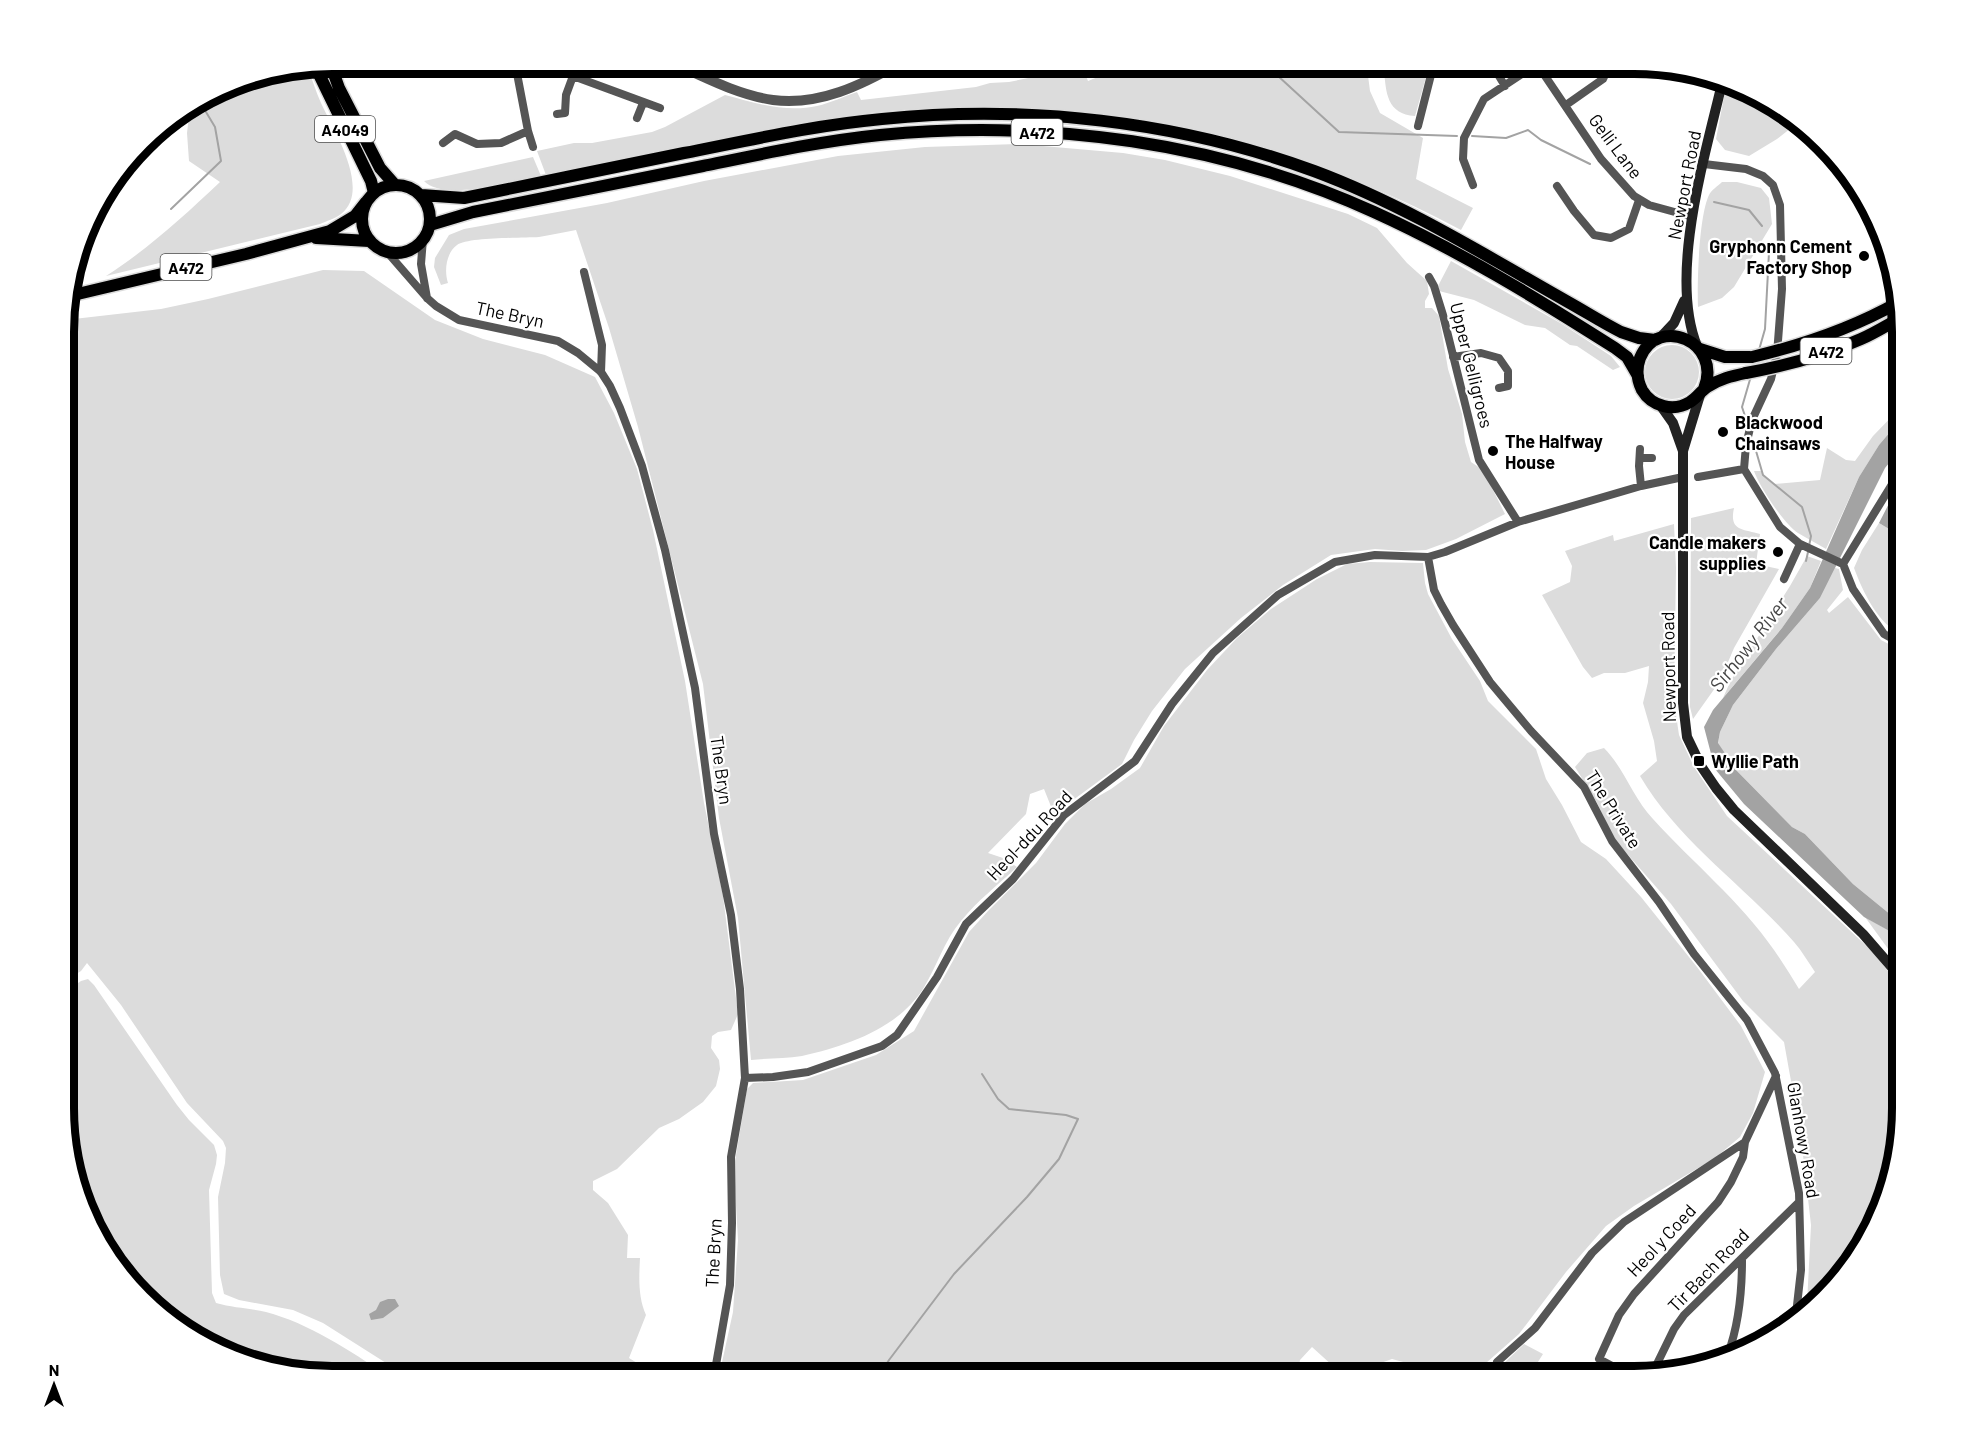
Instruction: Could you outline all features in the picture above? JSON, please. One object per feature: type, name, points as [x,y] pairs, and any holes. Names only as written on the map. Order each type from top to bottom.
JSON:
[{"type":"main road","name":"A4049","points":[[319,74],[371,181],[370,197]]},
{"type":"main road","name":"A4049","points":[[334,74],[380,168],[395,185]]},
{"type":"main road","name":"Newport Road","points":[[1698,347],[1690,327],[1685,298],[1693,217],[1721,88]]},
{"type":"main road","name":"A472","points":[[421,195],[464,198],[772,135],[882,119],[995,114],[1089,120],[1154,129],[1220,143],[1316,172],[1385,200],[1621,332],[1639,338],[1658,339]]},
{"type":"main road","name":"A472","points":[[430,225],[473,212],[856,138],[908,133],[989,130],[1043,132],[1112,139],[1179,150],[1234,163],[1307,186],[1374,212],[1464,258],[1608,343],[1624,354],[1638,376]]},
{"type":"main road","points":[[395,185],[405,186],[421,195],[430,214],[430,225],[423,239],[407,251],[397,253],[387,252],[374,246],[364,232],[362,222],[362,212],[370,197],[384,187],[395,185]]},
{"type":"main road","name":"A472","points":[[76,294],[306,238],[342,225],[355,216],[370,197]]},
{"type":"main road","name":"A472","points":[[306,238],[369,241]]},
{"type":"main road","name":"Newport Road","points":[[1658,339],[1674,323],[1685,298]]},
{"type":"main road","name":"A472","points":[[1698,347],[1725,357],[1752,357],[1837,332],[1891,306]]},
{"type":"main road","name":"A472","points":[[1702,392],[1727,377],[1790,363],[1830,350],[1862,338],[1892,322]]},
{"type":"main road","points":[[1677,336],[1698,347],[1705,357],[1707,377],[1702,392],[1690,402],[1678,407],[1661,406],[1647,396],[1641,387],[1638,376],[1639,360],[1646,349],[1658,339],[1677,336]]},
{"type":"main road","name":"Newport Road","points":[[1702,392],[1683,451],[1683,703],[1687,737],[1701,766],[1734,810],[1863,934],[1892,967]]},
{"type":"main road","name":"Newport Road","points":[[1661,406],[1673,423],[1683,451]]},
{"type":"street","points":[[517,74],[533,147]]},
{"type":"street","points":[[570,74],[660,108]]},
{"type":"street","points":[[699,74],[747,94],[774,100],[824,96],[848,89],[878,74]]},
{"type":"street","points":[[1418,126],[1431,74]]},
{"type":"street","points":[[1497,74],[1504,86]]},
{"type":"street","points":[[1473,185],[1463,159],[1464,138],[1484,99],[1522,74]]},
{"type":"street","name":"Gelli Lane","points":[[1544,74],[1601,159],[1639,200],[1668,212],[1693,217]]},
{"type":"street","points":[[1566,105],[1604,79],[1606,74]]},
{"type":"street","points":[[557,114],[565,113],[566,95],[573,76]]},
{"type":"street","points":[[637,118],[643,103]]},
{"type":"street","points":[[443,142],[455,134],[477,144],[501,143],[528,131]]},
{"type":"street","points":[[1704,164],[1746,169],[1762,176],[1773,185],[1780,205],[1782,290],[1777,354],[1771,379],[1752,420],[1746,445],[1744,469],[1780,528],[1802,545],[1843,564],[1853,589],[1884,634],[1892,638]]},
{"type":"street","points":[[1557,186],[1594,235],[1611,238],[1629,229],[1639,200]]},
{"type":"street","points":[[423,239],[421,264],[427,298]]},
{"type":"street","name":"The Bryn","points":[[387,252],[427,298],[459,320],[558,341],[578,353],[601,372],[621,408],[642,466],[665,550],[695,688],[714,834],[731,915],[740,989],[745,1078],[731,1157],[730,1285],[716,1366]]},
{"type":"street","points":[[584,272],[602,345],[601,372]]},
{"type":"street","name":"Upper Gelligroes","points":[[1429,277],[1443,315],[1479,460],[1518,522]]},
{"type":"street","points":[[1453,357],[1481,353],[1499,358],[1508,371],[1508,386],[1499,388]]},
{"type":"street","points":[[1640,449],[1641,486]]},
{"type":"street","points":[[1640,458],[1652,458]]},
{"type":"street","points":[[1698,477],[1744,469]]},
{"type":"street","points":[[1518,522],[1641,486],[1683,477]]},
{"type":"street","points":[[1843,564],[1892,481]]},
{"type":"street","name":"Heol-ddu Road","points":[[745,1078],[808,1072],[882,1046],[897,1035],[937,977],[966,924],[1013,879],[1064,815],[1135,761],[1172,704],[1200,668],[1213,653],[1278,595],[1335,562],[1375,555],[1428,556],[1444,552],[1518,522]]},
{"type":"street","points":[[1784,579],[1802,545]]},
{"type":"street","name":"The Private","points":[[1428,556],[1434,590],[1453,626],[1490,682],[1525,724],[1584,787],[1612,841],[1659,902],[1694,954],[1747,1020],[1762,1046]]},
{"type":"street","name":"Glanhowy Road","points":[[1762,1046],[1776,1075],[1799,1202],[1801,1270],[1797,1307]]},
{"type":"street","name":"Heol y Coed","points":[[1612,1366],[1599,1359],[1619,1315],[1634,1294],[1711,1209],[1731,1182],[1743,1156],[1745,1142],[1776,1075]]},
{"type":"street","points":[[1497,1362],[1535,1328],[1592,1253],[1624,1222],[1745,1142]]},
{"type":"street","name":"Tir Bach Road","points":[[1657,1364],[1674,1329],[1684,1315],[1799,1202]]},
{"type":"street","points":[[1730,1347],[1739,1312],[1742,1260]]},
{"type":"shaded area","points":[[1085,74],[1088,81],[1105,74],[1368,74],[1370,91],[1380,113],[1423,138],[1416,179],[1473,208],[1461,230],[1394,197],[1326,169],[1256,147],[1184,129],[1112,116],[1038,109],[964,107],[848,116],[546,175],[537,151],[574,143],[592,143],[652,132],[725,95],[782,108],[805,108],[822,105],[857,92],[861,100],[976,87],[1043,75]]},
{"type":"shaded area","points":[[1384,74],[1427,74],[1415,116],[1393,107]]},
{"type":"shaded area","points":[[310,75],[321,103],[341,143],[351,175],[353,190],[350,203],[341,214],[320,224],[106,276],[179,220],[220,182],[189,161],[187,133],[189,116],[233,93],[271,81],[271,84],[283,78]]},
{"type":"shaded area","points":[[1725,90],[1763,108],[1792,128],[1749,156],[1725,150],[1716,139]]},
{"type":"shaded area","points":[[1020,144],[1123,153],[1165,160],[1230,176],[1348,214],[1377,228],[1407,263],[1427,281],[1429,294],[1425,301],[1425,308],[1432,308],[1439,316],[1448,369],[1462,414],[1465,442],[1471,462],[1480,468],[1488,480],[1505,514],[1456,539],[1426,550],[1375,549],[1331,555],[1283,585],[1241,618],[1185,669],[1152,711],[1122,764],[1054,814],[1044,789],[1030,794],[1026,814],[988,853],[1003,858],[1017,867],[961,921],[923,989],[899,1015],[869,1034],[836,1047],[796,1057],[751,1060],[738,918],[719,818],[703,684],[638,427],[609,328],[576,230],[539,237],[463,242],[453,248],[450,253],[446,268],[448,283],[441,285],[434,267],[435,258],[449,235],[464,229],[607,203],[704,181],[838,156],[925,147]]},
{"type":"shaded area","points":[[533,157],[541,176],[462,190],[433,187],[424,181]]},
{"type":"shaded area","points":[[1722,182],[1737,182],[1761,188],[1769,198],[1772,224],[1734,287],[1722,298],[1698,307],[1698,266],[1703,218],[1710,193]]},
{"type":"shaded area","points":[[1451,261],[1562,324],[1611,356],[1620,367],[1613,370],[1545,328],[1525,325],[1474,300],[1439,291],[1438,286]]},
{"type":"shaded area","points":[[323,270],[364,271],[435,320],[483,339],[545,355],[595,377],[614,413],[637,469],[653,530],[685,681],[704,803],[723,896],[738,1014],[731,1030],[718,1032],[712,1036],[711,1048],[719,1060],[720,1069],[716,1086],[703,1102],[679,1119],[659,1128],[617,1169],[593,1181],[593,1190],[608,1203],[628,1235],[627,1258],[640,1258],[640,1294],[646,1315],[629,1358],[642,1366],[391,1366],[323,1323],[293,1310],[239,1300],[224,1294],[220,1275],[218,1197],[225,1163],[226,1148],[223,1141],[187,1103],[121,1005],[87,963],[74,975],[74,319],[161,309]]},
{"type":"shaded area","points":[[1667,345],[1677,345],[1687,349],[1695,357],[1699,372],[1695,387],[1687,395],[1677,399],[1667,399],[1657,395],[1649,387],[1645,377],[1645,367],[1649,357],[1657,349]]},
{"type":"shaded area","points":[[1892,416],[1892,430],[1879,445],[1859,477],[1826,549],[1798,533],[1786,522],[1761,486],[1754,471],[1762,471],[1763,475],[1774,484],[1820,480],[1827,448],[1846,460],[1855,461],[1873,436]]},
{"type":"shaded area","points":[[1892,430],[1892,459],[1885,468],[1820,598],[1776,649],[1733,705],[1720,732],[1718,743],[1737,771],[1792,827],[1805,834],[1853,884],[1892,916],[1892,932],[1864,917],[1744,804],[1715,769],[1704,727],[1713,710],[1782,628],[1810,588],[1859,477],[1879,445]]},
{"type":"shaded area","points":[[1892,498],[1892,531],[1879,523]]},
{"type":"shaded area","points":[[1734,508],[1733,521],[1738,528],[1760,534],[1756,564],[1779,569],[1734,648],[1720,681],[1693,719],[1690,707],[1691,518]]},
{"type":"shaded area","points":[[1879,523],[1892,531],[1892,629],[1872,606],[1854,568]]},
{"type":"shaded area","points":[[1674,524],[1676,568],[1674,701],[1679,735],[1694,767],[1727,816],[1873,952],[1892,976],[1892,1124],[1884,1174],[1873,1206],[1849,1251],[1817,1290],[1807,1298],[1811,1225],[1801,1137],[1784,1042],[1743,1001],[1671,904],[1615,840],[1596,801],[1575,767],[1587,753],[1604,748],[1646,811],[1761,932],[1799,989],[1815,972],[1797,945],[1775,921],[1673,822],[1640,776],[1657,761],[1643,703],[1649,666],[1625,673],[1604,673],[1592,678],[1583,667],[1542,595],[1570,582],[1572,566],[1565,551],[1613,535],[1614,541]]},
{"type":"shaded area","points":[[1807,556],[1821,561],[1810,588],[1782,628],[1723,698],[1731,680]]},
{"type":"shaded area","points":[[1423,563],[1428,594],[1452,639],[1480,681],[1488,701],[1536,749],[1546,779],[1581,842],[1606,859],[1641,897],[1741,1026],[1765,1072],[1753,1113],[1740,1137],[1715,1158],[1634,1206],[1606,1226],[1566,1272],[1519,1334],[1486,1363],[1479,1366],[1418,1366],[1392,1359],[1372,1366],[1333,1366],[1312,1347],[1300,1360],[1299,1366],[721,1366],[733,1312],[738,1240],[735,1161],[747,1089],[753,1083],[803,1080],[876,1055],[914,1031],[969,932],[1036,863],[1065,824],[1085,804],[1140,768],[1164,726],[1207,670],[1237,638],[1271,609],[1317,579],[1347,564]]},
{"type":"shaded area","points":[[1835,568],[1839,569],[1843,590],[1827,610],[1829,613],[1848,597],[1881,640],[1892,646],[1892,916],[1853,884],[1805,834],[1792,827],[1737,771],[1718,744],[1720,732],[1733,705],[1776,649],[1820,598]]},
{"type":"shaded area","points":[[1865,917],[1892,932],[1892,954]]},
{"type":"shaded area","points":[[88,979],[94,985],[177,1105],[214,1145],[217,1155],[216,1164],[209,1190],[212,1293],[216,1303],[266,1312],[298,1323],[344,1347],[372,1366],[332,1366],[281,1361],[233,1346],[203,1331],[175,1312],[149,1290],[117,1251],[93,1206],[78,1158],[74,1124],[74,986]]},
{"type":"shaded area","points":[[395,1299],[399,1306],[383,1318],[371,1320],[369,1314],[376,1310],[380,1302]]},
{"type":"shaded area","points":[[1524,1344],[1543,1354],[1535,1366],[1501,1366]]},
{"type":"waterway","points":[[1276,74],[1339,132],[1457,136]]},
{"type":"waterway","points":[[171,209],[221,161],[215,127],[203,108]]},
{"type":"waterway","points":[[1472,136],[1506,138],[1528,130],[1541,140],[1590,164]]},
{"type":"waterway","points":[[1714,202],[1749,210],[1762,226]]},
{"type":"waterway","points":[[1759,350],[1765,329],[1769,252]]},
{"type":"waterway","points":[[1747,422],[1742,407],[1751,376]]},
{"type":"waterway","points":[[1754,444],[1763,475],[1802,507],[1811,536],[1809,546]]},
{"type":"waterway","points":[[1806,561],[1808,552]]},
{"type":"waterway","points":[[885,1366],[954,1274],[1027,1197],[1059,1159],[1078,1119],[1066,1115],[1009,1109],[998,1099],[982,1074]]},
{"type":"place","name":"Gryphonn Cement Factory Shop","points":[[1864,256]]},
{"type":"place","name":"Blackwood Chainsaws","points":[[1723,432]]},
{"type":"place","name":"The Halfway House","points":[[1493,451]]},
{"type":"place","name":"Candle makers supplies","points":[[1778,552]]},
{"type":"place","name":"Wyllie Path","points":[[1699,761]]},
{"type":"water label","name":"Sirhowy River","points":[[1748,644]]}]
